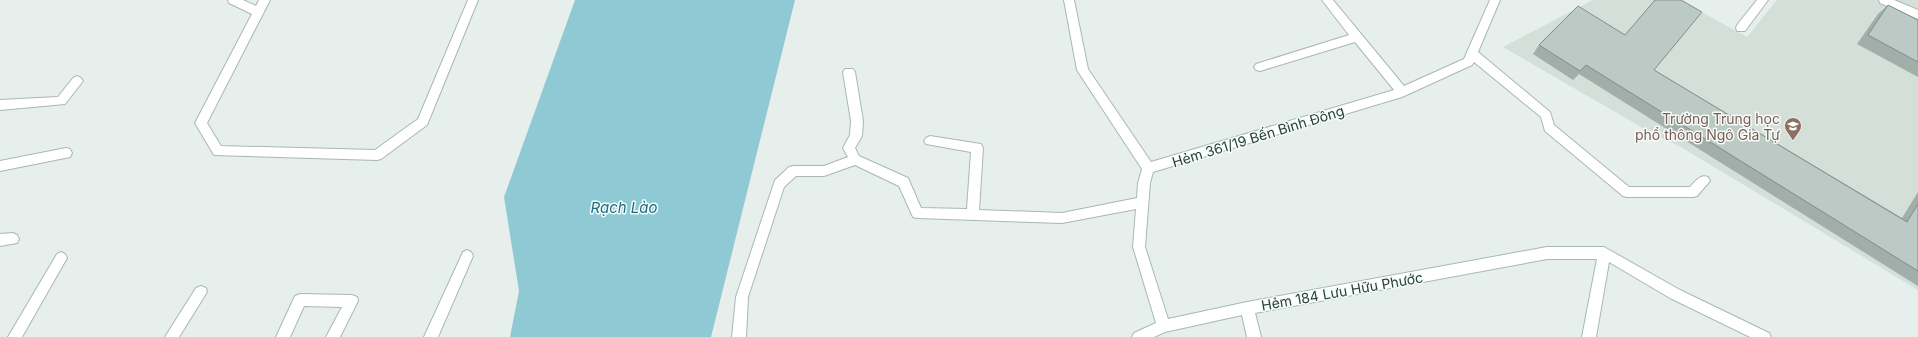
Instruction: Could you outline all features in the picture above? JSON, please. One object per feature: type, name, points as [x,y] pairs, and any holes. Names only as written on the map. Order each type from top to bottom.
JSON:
[{"type":"street","points":[[233,0],[258,12]]},
{"type":"street","points":[[265,0],[201,123],[218,151],[377,155],[423,122],[473,0]]},
{"type":"street","points":[[1069,0],[1083,70],[1148,168],[1142,202],[1139,247],[1164,326]]},
{"type":"street","points":[[1327,0],[1402,92]]},
{"type":"street","name":"Hẻm 361/19 Bến Bình Đông","points":[[1148,168],[1402,92],[1468,62],[1495,0]]},
{"type":"street","points":[[1741,28],[1763,0]]},
{"type":"street","points":[[1884,0],[1918,15]]},
{"type":"street","points":[[1260,67],[1357,37]]},
{"type":"street","points":[[1471,53],[1546,115],[1549,128],[1627,192],[1693,192],[1704,181]]},
{"type":"street","points":[[849,72],[857,121],[856,136],[849,148],[855,160],[904,182],[917,213],[1062,218],[1142,202]]},
{"type":"street","points":[[0,105],[61,101],[77,80]]},
{"type":"street","points":[[930,141],[977,148],[973,215]]},
{"type":"street","points":[[0,166],[66,153]]},
{"type":"street","points":[[739,337],[742,297],[779,184],[793,171],[824,171],[855,160]]},
{"type":"street","points":[[0,240],[13,239]]},
{"type":"street","name":"Hẻm 184 Lưu Hữu Phước","points":[[1139,337],[1164,326],[1247,308],[1547,253],[1604,253]]},
{"type":"street","points":[[1589,337],[1604,253],[1675,294],[1764,337]]},
{"type":"street","points":[[430,337],[467,256]]},
{"type":"street","points":[[15,337],[61,258]]},
{"type":"street","points":[[172,337],[201,292]]},
{"type":"street","points":[[283,337],[300,300],[352,301],[333,337]]},
{"type":"street","points":[[1247,308],[1254,337]]},
{"type":"shaded area","name":"Trường Trung học phổ thông Ngô Gia Tự","points":[[1593,0],[1680,0],[1747,37],[1777,0],[1918,0],[1918,290],[1681,147],[1655,135],[1503,47]]},
{"type":"water","name":"Rạch Lào","points":[[575,0],[795,0],[711,337],[510,337],[519,291],[504,197]]},
{"type":"building","points":[[1655,0],[1681,0],[1702,12],[1654,70],[1907,222],[1918,204],[1918,271],[1586,65],[1580,71],[1539,45],[1578,6],[1625,35]]},
{"type":"building","points":[[1888,5],[1918,20],[1918,62],[1868,35]]},
{"type":"place","name":"Trường Trung học phổ thông Ngô Gia Tự","points":[[1793,141]]}]
